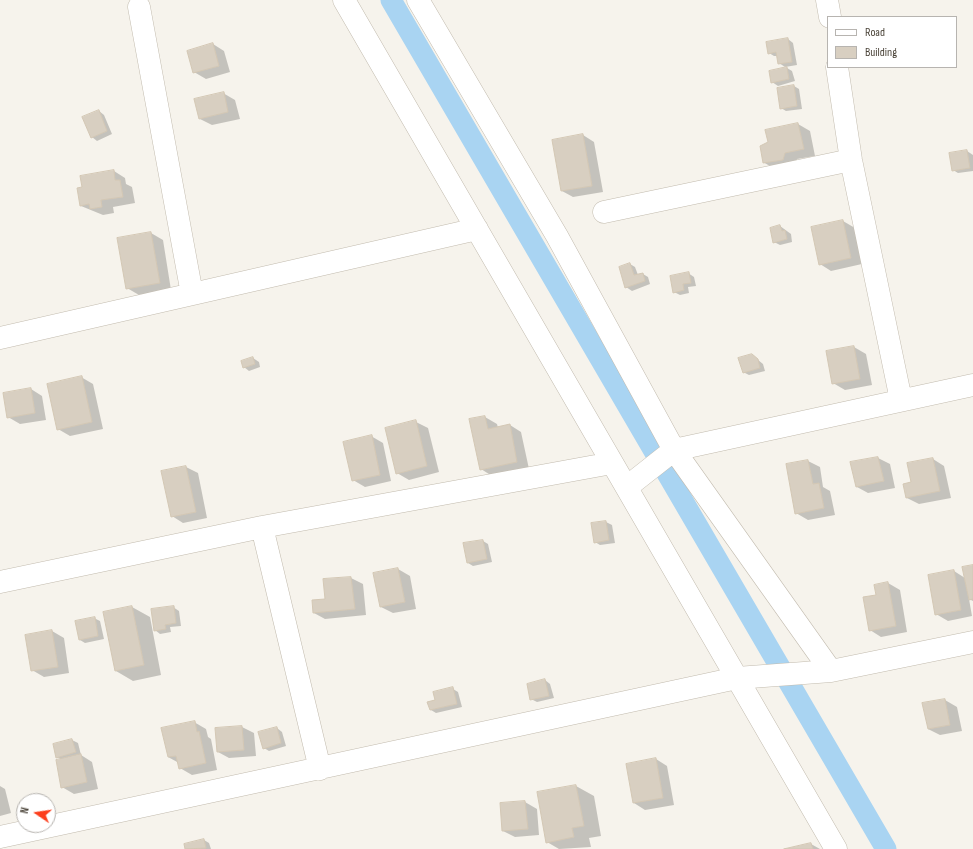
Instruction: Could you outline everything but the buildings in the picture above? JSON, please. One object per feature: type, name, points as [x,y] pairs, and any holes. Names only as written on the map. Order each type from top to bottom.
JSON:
[{"type":"street","points":[[344,0],[836,849]]},
{"type":"street","points":[[418,0],[557,236],[674,450],[831,671]]},
{"type":"street","points":[[827,0],[830,16]]},
{"type":"street","points":[[139,7],[192,294]]},
{"type":"street","points":[[837,68],[851,160],[901,400]]},
{"type":"street","points":[[604,212],[851,160]]},
{"type":"street","points":[[0,338],[477,229]]},
{"type":"street","points":[[627,487],[674,450],[973,385]]},
{"type":"street","points":[[0,582],[262,527],[612,463]]},
{"type":"street","points":[[262,527],[320,769]]},
{"type":"street","points":[[0,837],[738,678],[831,671],[973,642]]},
{"type":"waterway","points":[[391,0],[886,849]]}]
